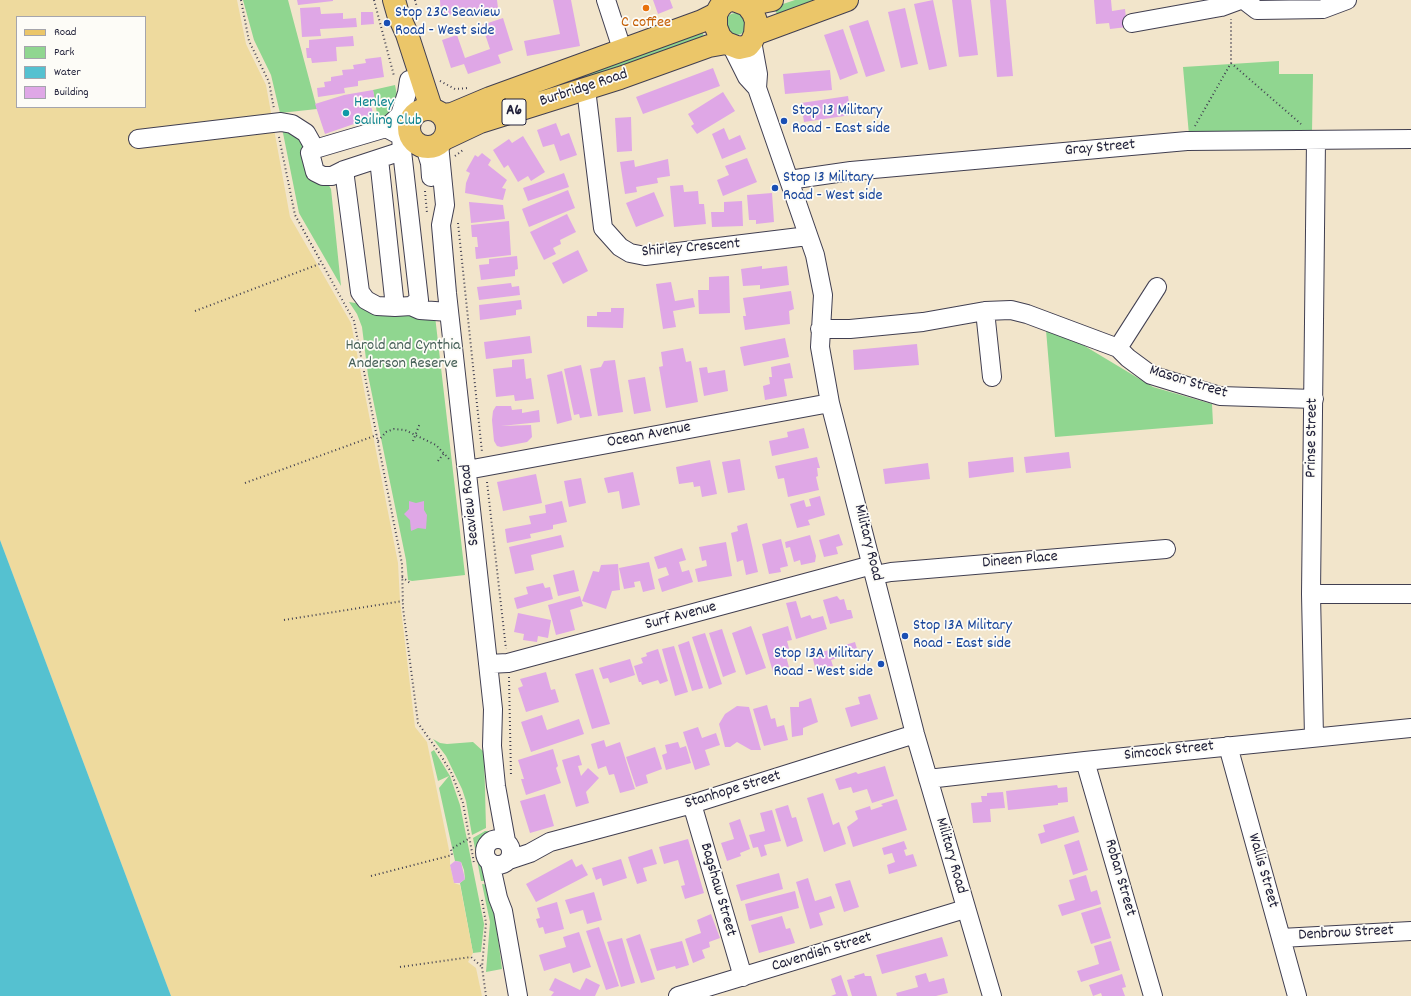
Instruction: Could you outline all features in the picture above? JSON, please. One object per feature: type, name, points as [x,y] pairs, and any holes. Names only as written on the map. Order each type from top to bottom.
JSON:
[{"type":"main road","name":"Burbridge Road","points":[[436,108],[452,114],[490,98],[702,21],[731,3],[772,0]]},
{"type":"main road","name":"Burbridge Road","points":[[440,146],[480,122],[586,89],[709,46],[741,41],[847,0]]},
{"type":"main road","points":[[731,3],[753,13],[756,21],[741,41],[720,37],[716,27],[731,3]]},
{"type":"main road","points":[[396,7],[398,36],[416,81],[436,108],[448,126],[440,146],[414,141],[409,130],[412,117],[436,108]]},
{"type":"main road","points":[[416,81],[438,96],[452,102],[467,102],[490,98]]},
{"type":"street","points":[[606,0],[622,49]]},
{"type":"street","points":[[1132,23],[1238,1],[1257,10],[1323,9],[1347,0]]},
{"type":"street","name":"Military Road","points":[[741,41],[747,77],[757,88],[808,236],[821,279],[823,295],[820,347],[830,402],[915,734],[965,909],[992,996]]},
{"type":"street","points":[[402,151],[344,170],[332,176],[323,176],[315,172],[310,153],[315,149],[386,128],[400,115],[407,94],[416,81]]},
{"type":"street","name":"Shirley Crescent","points":[[586,89],[603,228],[620,247],[630,253],[645,256],[808,236]]},
{"type":"street","points":[[138,139],[276,122],[292,124],[306,132],[315,149]]},
{"type":"street","points":[[386,128],[401,136],[408,304]]},
{"type":"street","name":"Gray Street","points":[[789,180],[851,171],[1187,141],[1411,139]]},
{"type":"street","name":"Prinse Street","points":[[1311,140],[1314,399],[1311,594],[1314,737]]},
{"type":"street","name":"Seaview Road","points":[[440,146],[445,205],[449,223],[448,306],[461,466],[488,664],[496,786],[498,854],[503,911],[518,996]]},
{"type":"street","points":[[379,159],[408,304]]},
{"type":"street","points":[[344,170],[360,292],[366,300],[377,306],[408,304],[448,306]]},
{"type":"street","points":[[1118,348],[1157,287]]},
{"type":"street","name":"Mason Street","points":[[820,329],[850,329],[923,322],[985,311],[1011,310],[1027,314],[1118,348],[1128,358],[1151,374],[1220,396],[1314,399]]},
{"type":"street","points":[[985,311],[992,376]]},
{"type":"street","name":"Ocean Avenue","points":[[461,466],[830,402]]},
{"type":"street","name":"Dineen Place","points":[[874,570],[891,572],[1166,549]]},
{"type":"street","name":"Surf Avenue","points":[[488,664],[508,663],[874,570]]},
{"type":"street","points":[[1311,594],[1411,594]]},
{"type":"street","name":"Simcock Street","points":[[928,779],[1085,761],[1411,728]]},
{"type":"street","name":"Stanhope Street","points":[[498,854],[550,842],[692,804],[915,734]]},
{"type":"street","name":"Wallis Street","points":[[1228,746],[1297,996]]},
{"type":"street","name":"Roban Street","points":[[1085,761],[1153,996]]},
{"type":"street","name":"Bagshaw Street","points":[[692,804],[743,977]]},
{"type":"street","name":"Cavendish Street","points":[[678,996],[965,909]]},
{"type":"street","name":"Denbrow Street","points":[[1281,938],[1411,931]]},
{"type":"path","points":[[241,0],[249,41],[269,82],[295,215],[354,321],[399,548],[403,601],[418,723],[451,772],[463,804],[470,838],[498,854]]},
{"type":"path","points":[[374,0],[416,81],[439,81],[455,89],[468,88]]},
{"type":"path","points":[[415,0],[421,23]]},
{"type":"path","points":[[1187,141],[1231,63],[1238,1]]},
{"type":"path","points":[[1231,63],[1306,130],[1311,140]]},
{"type":"path","points":[[436,108],[455,89]]},
{"type":"path","points":[[440,146],[465,149]]},
{"type":"path","points":[[449,223],[482,452]]},
{"type":"path","points":[[194,311],[322,263]]},
{"type":"path","points":[[413,441],[420,423]]},
{"type":"path","points":[[378,441],[386,432],[394,429],[405,430],[436,445],[452,462],[461,466]]},
{"type":"path","points":[[245,483],[377,435]]},
{"type":"path","points":[[438,460],[444,453]]},
{"type":"path","points":[[402,577],[410,583]]},
{"type":"path","points":[[284,620],[403,601]]},
{"type":"path","points":[[371,876],[452,855],[451,849],[470,838]]},
{"type":"path","points":[[481,896],[486,923],[482,967],[486,996]]},
{"type":"path","points":[[400,967],[471,957],[482,967]]},
{"type":"green space","points":[[243,0],[288,0],[317,109],[280,113],[271,75],[254,40]]},
{"type":"green space","points":[[795,0],[827,0],[779,19],[774,7]]},
{"type":"green space","points":[[736,13],[744,16],[747,24],[744,32],[736,35],[728,32],[725,24],[728,16]]},
{"type":"green space","points":[[701,27],[705,40],[507,109],[539,87]]},
{"type":"green space","points":[[1279,61],[1279,74],[1313,74],[1312,132],[1232,131],[1189,135],[1183,67]]},
{"type":"green space","points":[[395,85],[398,100],[391,114],[378,119],[373,90]]},
{"type":"green space","points":[[282,128],[299,134],[331,189],[341,286],[299,213]]},
{"type":"green space","name":"Harold and Cynthia Anderson Reserve","points":[[349,302],[435,316],[465,575],[412,581],[408,580],[406,560],[368,375],[362,327],[357,314]]},
{"type":"green space","points":[[1046,330],[1078,342],[1153,387],[1212,404],[1213,424],[1055,437]]},
{"type":"green space","points":[[433,739],[440,743],[447,744],[473,742],[484,752],[486,828],[472,835],[466,801],[462,789],[446,756]]},
{"type":"green space","points":[[434,750],[450,776],[460,805],[484,924],[481,952],[473,953],[460,883],[465,879],[464,870],[461,862],[455,861],[439,788],[449,776],[438,781],[431,752]]},
{"type":"green space","points":[[485,831],[488,831],[488,837],[480,850],[490,881],[481,881],[473,838]]},
{"type":"green space","points":[[482,884],[491,885],[502,969],[486,972],[490,922]]},
{"type":"sand","points":[[0,0],[237,0],[246,44],[266,85],[290,217],[351,323],[398,563],[400,601],[415,727],[427,742],[450,855],[450,865],[454,883],[460,885],[473,953],[468,962],[476,968],[482,996],[171,996],[0,540]]},
{"type":"water","points":[[0,540],[171,996],[0,996]]},
{"type":"building","points":[[297,0],[333,0],[333,1],[298,5]]},
{"type":"building","points":[[440,0],[497,0],[498,8],[491,8],[492,15],[465,17],[464,14],[441,15]]},
{"type":"building","points":[[553,0],[571,0],[580,46],[527,56],[524,41],[560,34]]},
{"type":"building","points":[[653,0],[670,0],[673,8],[658,14]]},
{"type":"building","points":[[933,0],[947,66],[929,70],[914,4]]},
{"type":"building","points":[[952,0],[971,0],[978,55],[959,57]]},
{"type":"building","points":[[990,0],[1006,0],[1013,76],[997,77]]},
{"type":"building","points":[[1094,0],[1111,0],[1112,11],[1125,9],[1127,27],[1110,29],[1109,23],[1096,24]]},
{"type":"building","points":[[320,7],[321,14],[343,13],[343,19],[356,18],[357,27],[320,29],[321,36],[302,37],[300,8]]},
{"type":"building","points":[[905,8],[918,64],[901,68],[888,12]]},
{"type":"building","points":[[361,12],[373,12],[374,24],[361,25]]},
{"type":"building","points":[[503,18],[513,50],[498,55],[501,63],[468,74],[464,64],[451,68],[442,40],[457,35],[465,58],[490,49],[482,25]]},
{"type":"building","points":[[868,20],[885,71],[866,77],[849,26]]},
{"type":"building","points":[[843,29],[858,73],[840,80],[824,35]]},
{"type":"building","points":[[353,36],[354,46],[336,47],[337,61],[312,63],[311,58],[307,58],[306,48],[309,48],[309,40]]},
{"type":"building","points":[[381,57],[384,77],[358,81],[358,86],[344,88],[345,93],[318,97],[317,88],[325,87],[324,82],[331,81],[331,77],[343,75],[342,70],[354,69],[353,65],[366,63],[365,59]]},
{"type":"building","points":[[713,68],[720,86],[643,114],[636,97]]},
{"type":"building","points":[[830,70],[832,90],[785,94],[783,74]]},
{"type":"building","name":"Henley Sailing Club","points":[[373,90],[376,105],[371,106],[374,117],[325,134],[315,104],[344,95]]},
{"type":"building","points":[[723,92],[735,111],[697,134],[691,126],[694,124],[688,114]]},
{"type":"building","points":[[848,96],[851,115],[804,122],[801,103]]},
{"type":"building","points":[[631,117],[632,151],[617,152],[615,118]]},
{"type":"building","points":[[556,123],[561,136],[569,133],[577,155],[560,161],[554,144],[543,147],[537,130]]},
{"type":"building","points":[[724,128],[729,140],[740,135],[746,149],[722,159],[712,134]]},
{"type":"building","points":[[523,136],[545,172],[531,181],[528,176],[518,182],[508,165],[504,168],[493,150],[509,139],[512,143]]},
{"type":"building","points":[[482,153],[491,160],[488,165],[507,180],[502,188],[506,189],[503,200],[465,193],[466,183],[470,173],[466,171],[475,155],[478,157]]},
{"type":"building","points":[[747,158],[757,182],[723,196],[717,180],[729,175],[725,166]]},
{"type":"building","points":[[668,159],[670,176],[657,178],[658,183],[636,187],[637,192],[625,194],[620,162],[634,160],[635,167]]},
{"type":"building","points":[[564,173],[569,187],[528,201],[523,188]]},
{"type":"building","points":[[683,185],[684,192],[698,191],[699,204],[704,204],[706,224],[674,227],[670,186]]},
{"type":"building","points":[[568,190],[575,208],[529,227],[522,209]]},
{"type":"building","points":[[654,192],[664,216],[636,227],[626,203]]},
{"type":"building","points":[[772,193],[774,222],[756,224],[756,220],[749,220],[747,195]]},
{"type":"building","points":[[742,201],[743,226],[712,227],[711,212],[724,212],[724,202]]},
{"type":"building","points":[[469,202],[503,205],[505,219],[471,223]]},
{"type":"building","points":[[567,214],[576,232],[560,240],[561,244],[553,248],[556,254],[544,260],[530,232]]},
{"type":"building","points":[[509,221],[511,255],[476,259],[475,247],[478,247],[477,237],[472,237],[471,225]]},
{"type":"building","points":[[578,250],[588,271],[563,284],[552,263]]},
{"type":"building","points":[[517,256],[518,269],[515,270],[515,276],[481,280],[479,265],[489,264],[489,259]]},
{"type":"building","points":[[762,266],[762,269],[787,266],[789,285],[760,289],[760,285],[743,286],[741,269]]},
{"type":"building","points":[[729,276],[730,313],[699,314],[698,290],[709,290],[709,277]]},
{"type":"building","points":[[671,282],[675,301],[693,298],[695,307],[673,311],[676,327],[663,329],[656,284]]},
{"type":"building","points":[[511,283],[512,287],[519,286],[520,295],[479,300],[477,287]]},
{"type":"building","points":[[791,291],[794,309],[789,311],[790,324],[745,330],[743,316],[746,316],[743,298]]},
{"type":"building","points":[[521,300],[522,309],[516,310],[516,315],[480,320],[479,305]]},
{"type":"building","points":[[611,308],[624,308],[623,328],[587,327],[587,316],[597,316],[597,312],[611,312]]},
{"type":"building","points":[[530,336],[532,353],[486,359],[484,342]]},
{"type":"building","points":[[785,338],[789,357],[744,366],[740,347]]},
{"type":"building","points":[[917,344],[919,365],[854,370],[853,350]]},
{"type":"building","points":[[683,348],[686,362],[691,361],[698,402],[666,408],[659,367],[663,366],[661,352]]},
{"type":"building","points":[[524,359],[526,379],[531,378],[534,399],[515,401],[514,395],[496,397],[493,369],[512,367],[512,360]]},
{"type":"building","points":[[615,360],[623,412],[598,416],[590,369],[601,367],[604,361]]},
{"type":"building","points":[[790,363],[793,378],[784,379],[787,396],[765,400],[763,386],[770,384],[769,377],[772,377],[771,367]]},
{"type":"building","points":[[581,365],[592,416],[580,418],[579,414],[574,415],[564,369]]},
{"type":"building","points":[[707,367],[708,373],[725,370],[728,391],[704,396],[699,368]]},
{"type":"building","points":[[562,371],[572,420],[557,424],[547,375]]},
{"type":"building","points":[[645,377],[651,411],[634,414],[628,380]]},
{"type":"building","points":[[496,406],[511,406],[512,410],[522,409],[522,413],[539,410],[540,422],[501,426],[531,425],[532,437],[527,442],[501,447],[497,446],[494,441],[492,420],[493,411]]},
{"type":"building","points":[[804,428],[809,448],[772,456],[769,441],[788,437],[787,432]]},
{"type":"building","points":[[1069,452],[1071,468],[1026,473],[1024,457]]},
{"type":"building","points":[[817,457],[820,468],[817,468],[818,476],[816,477],[819,490],[788,497],[784,478],[778,479],[775,466]]},
{"type":"building","points":[[1013,457],[1014,472],[969,478],[968,462]]},
{"type":"building","points":[[740,459],[745,490],[728,493],[722,462]]},
{"type":"building","points":[[710,460],[717,494],[702,497],[700,486],[694,487],[693,482],[679,484],[676,467]]},
{"type":"building","points":[[928,463],[930,479],[885,484],[883,469]]},
{"type":"building","points":[[633,472],[640,505],[622,509],[619,491],[608,493],[604,478]]},
{"type":"building","points":[[536,474],[542,503],[503,511],[497,482]]},
{"type":"building","points":[[581,478],[586,503],[569,507],[564,481]]},
{"type":"building","points":[[820,496],[825,515],[808,520],[810,525],[797,528],[790,504],[804,500],[806,507],[811,506],[809,499]]},
{"type":"building","points":[[409,501],[416,503],[424,501],[424,510],[427,515],[426,529],[418,528],[411,531],[410,520],[404,514],[409,509]]},
{"type":"building","points":[[562,501],[567,522],[553,525],[553,529],[530,534],[531,538],[507,543],[505,529],[531,524],[529,516],[546,513],[545,505]]},
{"type":"building","points":[[747,523],[758,572],[746,575],[743,560],[737,562],[731,533],[738,531],[737,526]]},
{"type":"building","points":[[839,534],[843,545],[836,547],[838,554],[824,557],[819,540]]},
{"type":"building","points":[[561,535],[564,547],[531,555],[534,570],[515,574],[509,547]]},
{"type":"building","points":[[810,535],[816,556],[815,562],[801,565],[800,560],[794,562],[790,547],[786,548],[785,542]]},
{"type":"building","points":[[781,539],[788,566],[780,568],[781,572],[769,574],[762,544]]},
{"type":"building","points":[[726,542],[732,576],[698,582],[695,569],[707,566],[706,560],[702,561],[699,547]]},
{"type":"building","points":[[682,548],[686,560],[679,562],[682,572],[689,570],[693,582],[662,592],[658,579],[669,575],[666,567],[658,569],[654,557]]},
{"type":"building","points":[[649,562],[655,589],[643,592],[640,581],[634,582],[635,587],[624,589],[619,568]]},
{"type":"building","points":[[618,564],[620,590],[612,591],[606,609],[582,601],[593,571],[599,572],[601,565]]},
{"type":"building","points":[[574,570],[579,591],[558,596],[553,575]]},
{"type":"building","points":[[543,583],[545,588],[550,587],[553,599],[517,609],[514,598],[528,594],[526,587]]},
{"type":"building","points":[[580,596],[583,606],[570,610],[575,630],[556,635],[548,605]]},
{"type":"building","points":[[837,596],[840,600],[844,599],[847,610],[851,610],[853,618],[830,624],[823,600]]},
{"type":"building","points":[[796,601],[801,618],[810,615],[812,619],[823,616],[827,629],[796,639],[786,603]]},
{"type":"building","points":[[518,613],[551,620],[548,638],[538,636],[537,642],[523,640],[524,634],[514,632]]},
{"type":"building","points":[[751,626],[766,668],[746,675],[732,633]]},
{"type":"building","points":[[788,626],[792,640],[787,641],[790,652],[785,653],[789,667],[773,672],[762,634]]},
{"type":"building","points":[[722,629],[736,672],[723,677],[709,633]]},
{"type":"building","points":[[705,633],[722,684],[709,689],[692,637]]},
{"type":"building","points":[[689,641],[703,688],[692,691],[678,645]]},
{"type":"building","points":[[855,642],[858,652],[831,660],[833,666],[816,671],[812,655]]},
{"type":"building","points":[[674,646],[688,692],[675,696],[662,649]]},
{"type":"building","points":[[658,649],[668,681],[660,684],[658,680],[642,685],[641,682],[639,682],[634,666],[643,663],[641,658],[647,656],[646,653]]},
{"type":"building","points":[[630,659],[635,675],[610,683],[608,678],[603,679],[599,668]]},
{"type":"building","points":[[593,669],[610,724],[592,729],[575,674]]},
{"type":"building","points":[[546,672],[551,690],[555,689],[559,702],[526,712],[518,688],[523,686],[520,679]]},
{"type":"building","points":[[870,694],[878,719],[851,727],[845,708],[860,704],[858,697]]},
{"type":"building","points":[[811,698],[818,722],[803,728],[803,735],[792,737],[790,707],[799,707],[799,702]]},
{"type":"building","points":[[767,705],[771,719],[775,718],[777,727],[784,725],[788,740],[764,746],[753,709]]},
{"type":"building","points":[[737,706],[749,707],[761,750],[751,750],[737,742],[730,747],[725,747],[719,724],[725,714]]},
{"type":"building","points":[[542,715],[547,730],[579,719],[584,734],[531,752],[521,722]]},
{"type":"building","points":[[698,727],[702,738],[716,733],[720,745],[705,750],[710,765],[695,770],[683,732]]},
{"type":"building","points":[[604,740],[606,747],[620,742],[635,789],[620,793],[614,774],[609,775],[606,766],[598,769],[591,744]]},
{"type":"building","points":[[678,742],[680,748],[686,746],[691,763],[666,770],[662,755],[667,753],[665,745]]},
{"type":"building","points":[[655,747],[662,769],[646,775],[648,783],[636,787],[626,757]]},
{"type":"building","points":[[553,749],[558,766],[556,768],[561,783],[526,795],[521,779],[524,779],[518,760]]},
{"type":"building","points":[[579,755],[582,765],[578,766],[581,776],[588,768],[599,778],[586,792],[589,803],[576,807],[562,760]]},
{"type":"building","points":[[885,766],[894,796],[872,803],[867,789],[853,793],[851,787],[839,790],[835,779],[856,772],[858,774]]},
{"type":"building","points":[[1057,785],[1058,788],[1067,787],[1068,802],[1058,803],[1058,805],[1008,810],[1006,791]]},
{"type":"building","points":[[1003,792],[1005,808],[990,809],[991,822],[973,823],[971,803],[982,802],[981,796],[987,796],[987,793]]},
{"type":"building","points":[[823,793],[833,825],[839,822],[846,844],[824,852],[807,798]]},
{"type":"building","points":[[545,794],[554,826],[530,833],[520,801]]},
{"type":"building","points":[[897,799],[907,830],[853,847],[847,827],[858,819],[855,811],[870,806],[871,810],[883,806],[881,804]]},
{"type":"building","points":[[788,805],[792,818],[796,817],[803,841],[787,847],[775,809]]},
{"type":"building","points":[[772,810],[781,841],[764,845],[767,855],[761,857],[758,847],[753,848],[749,835],[765,831],[760,813]]},
{"type":"building","points":[[1074,816],[1079,832],[1041,844],[1038,834],[1045,832],[1043,825]]},
{"type":"building","points":[[740,819],[750,849],[740,853],[741,856],[727,861],[721,843],[734,839],[729,823]]},
{"type":"building","points":[[688,839],[704,893],[685,899],[681,886],[685,885],[678,860],[664,864],[659,847]]},
{"type":"building","points":[[1079,840],[1088,870],[1073,875],[1064,845]]},
{"type":"building","points":[[904,841],[907,849],[904,850],[906,856],[913,854],[917,866],[889,874],[887,865],[895,862],[892,853],[884,855],[882,848]]},
{"type":"building","points":[[652,849],[657,864],[643,868],[647,881],[637,884],[628,857]]},
{"type":"building","points":[[572,859],[576,867],[582,864],[588,875],[536,902],[526,884]]},
{"type":"building","points":[[621,859],[627,878],[603,886],[601,878],[596,880],[592,868]]},
{"type":"building","points":[[455,861],[461,862],[465,879],[460,883],[454,883],[450,865]]},
{"type":"building","points":[[779,873],[783,889],[741,901],[736,885]]},
{"type":"building","points":[[1086,875],[1091,892],[1097,890],[1101,904],[1062,916],[1058,905],[1075,900],[1069,880]]},
{"type":"building","points":[[808,878],[815,901],[831,896],[835,908],[819,913],[823,925],[810,929],[796,882]]},
{"type":"building","points":[[850,880],[859,907],[844,912],[835,884]]},
{"type":"building","points":[[795,891],[799,908],[749,921],[745,904]]},
{"type":"building","points":[[594,892],[602,920],[587,924],[583,910],[570,914],[565,900]]},
{"type":"building","points":[[557,902],[564,929],[545,934],[543,927],[539,928],[536,919],[540,918],[537,908]]},
{"type":"building","points":[[1101,907],[1111,938],[1091,944],[1081,913]]},
{"type":"building","points":[[711,914],[720,938],[709,942],[710,947],[702,950],[705,958],[693,963],[685,939],[701,933],[697,920]]},
{"type":"building","points":[[782,916],[786,929],[790,928],[795,943],[759,953],[751,925]]},
{"type":"building","points":[[599,927],[619,986],[606,990],[586,931]]},
{"type":"building","points":[[579,932],[591,967],[573,973],[570,963],[544,971],[539,955],[566,947],[563,937]]},
{"type":"building","points":[[640,934],[655,979],[641,983],[626,939]]},
{"type":"building","points":[[942,937],[948,956],[882,974],[876,955]]},
{"type":"building","points":[[622,938],[635,983],[621,987],[607,942]]},
{"type":"building","points":[[682,941],[689,965],[676,969],[675,966],[657,971],[650,949]]},
{"type":"building","points":[[1111,941],[1120,970],[1081,982],[1077,971],[1099,964],[1094,946]]},
{"type":"building","points":[[864,973],[865,976],[871,976],[877,996],[852,996],[847,980]]},
{"type":"building","points":[[926,973],[929,982],[944,978],[948,993],[936,996],[897,996],[896,993],[918,987],[915,976]]},
{"type":"building","points":[[1122,974],[1126,987],[1122,988],[1125,996],[1102,996],[1101,993],[1093,996],[1089,985]]},
{"type":"building","points":[[841,975],[848,996],[831,996],[836,994],[831,979]]},
{"type":"building","points":[[555,978],[580,990],[586,978],[600,985],[595,996],[551,996],[554,992],[549,990]]},
{"type":"place","name":"C coffee","points":[[646,8]]},
{"type":"place","name":"Stop 23C Seaview Road - West side","points":[[387,23]]},
{"type":"place","name":"Henley Sailing Club","points":[[346,113]]},
{"type":"place","name":"Stop 13 Military Road - East side","points":[[784,121]]},
{"type":"place","name":"Stop 13 Military Road - West side","points":[[775,188]]},
{"type":"place","name":"Stop 13A Military Road - East side","points":[[905,636]]},
{"type":"place","name":"Stop 13A Military Road - West side","points":[[881,664]]}]
